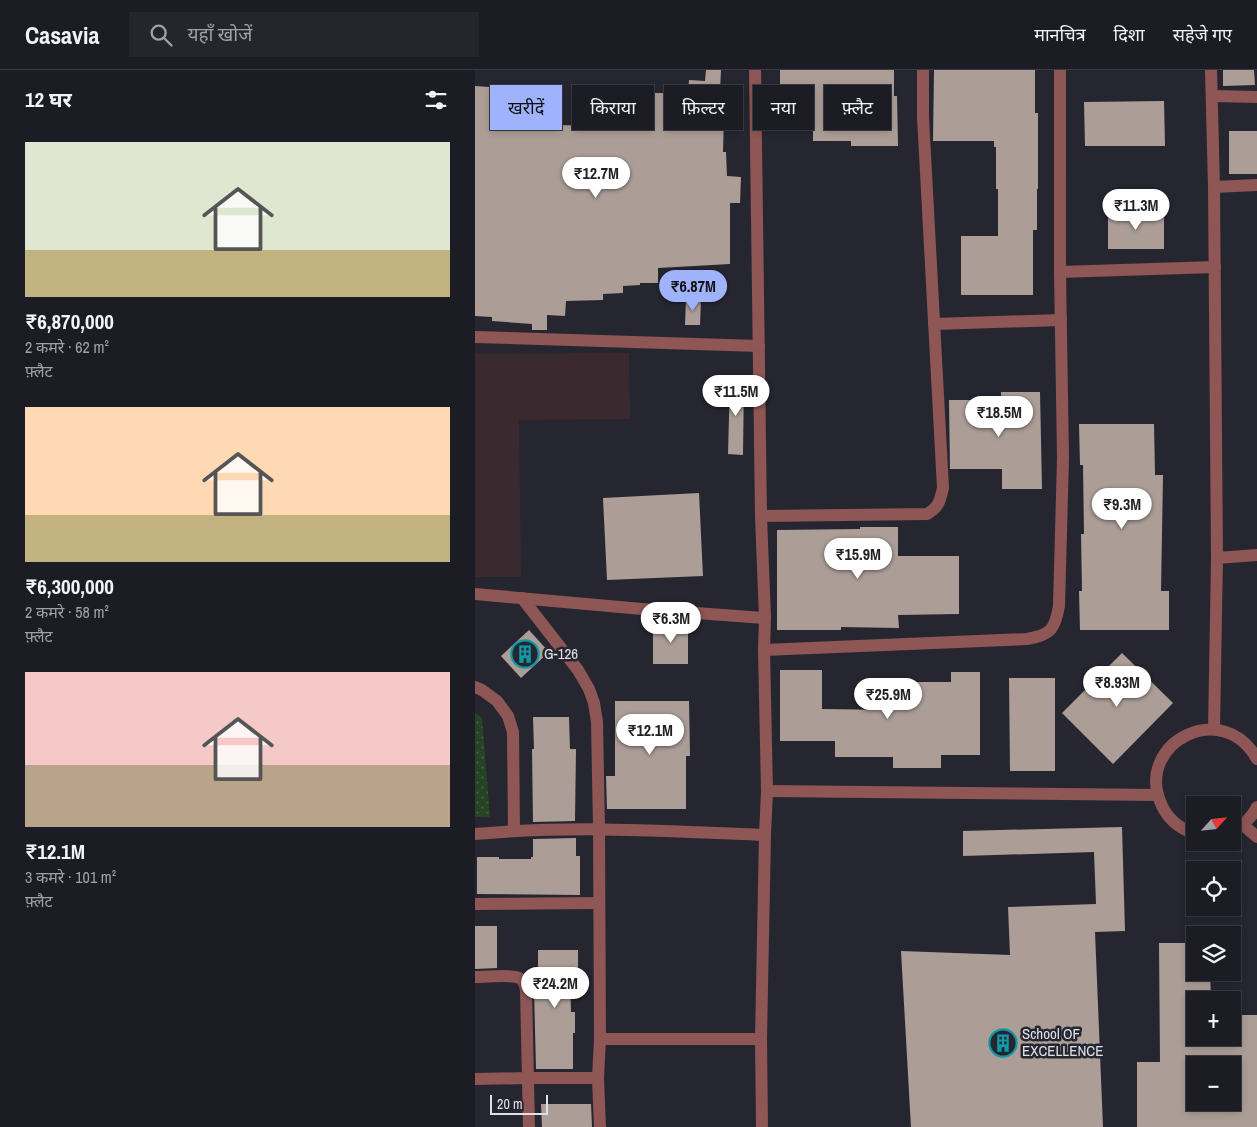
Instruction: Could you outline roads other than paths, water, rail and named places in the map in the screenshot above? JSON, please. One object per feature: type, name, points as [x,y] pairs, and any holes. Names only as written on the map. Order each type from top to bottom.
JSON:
[{"type":"street","points":[[755,70],[767,791],[761,1039],[762,1127]]},
{"type":"street","points":[[761,516],[927,514],[935,510],[940,500],[943,488],[923,117],[923,70]]},
{"type":"street","points":[[764,650],[1027,639],[1041,637],[1050,631],[1057,620],[1063,458],[1060,272],[1060,70]]},
{"type":"street","points":[[1211,70],[1215,267],[1217,558],[1214,729]]},
{"type":"street","points":[[1212,96],[1257,97]]},
{"type":"street","points":[[1214,187],[1257,185]]},
{"type":"street","points":[[1060,272],[1215,267]]},
{"type":"street","points":[[934,324],[1061,320]]},
{"type":"street","points":[[475,337],[759,346]]},
{"type":"street","points":[[1217,558],[1257,555]]},
{"type":"street","points":[[475,594],[765,618]]},
{"type":"street","points":[[522,598],[578,670],[589,689],[594,703],[597,722],[600,1039],[598,1078],[600,1127]]},
{"type":"street","points":[[475,687],[497,701],[508,716],[513,732],[514,830]]},
{"type":"street","points":[[1186,830],[1173,821],[1163,809],[1157,795],[1156,779],[1160,764],[1167,750],[1179,739],[1192,732],[1214,729],[1224,731],[1239,738],[1252,750],[1257,759]]},
{"type":"street","points":[[767,791],[1157,795]]},
{"type":"street","points":[[1241,825],[1255,813],[1257,807]]},
{"type":"street","points":[[475,834],[514,830],[599,829],[765,835]]},
{"type":"street","points":[[1241,830],[1257,838]]},
{"type":"street","points":[[475,904],[599,903]]},
{"type":"street","points":[[475,977],[514,976],[521,979],[525,984],[527,990],[529,1127]]},
{"type":"street","points":[[600,1039],[761,1039]]},
{"type":"street","points":[[475,1080],[598,1078]]},
{"type":"place","name":"G-126","points":[[525,654]]},
{"type":"place","name":"School OF EXCELLENCE","points":[[1003,1043]]}]
